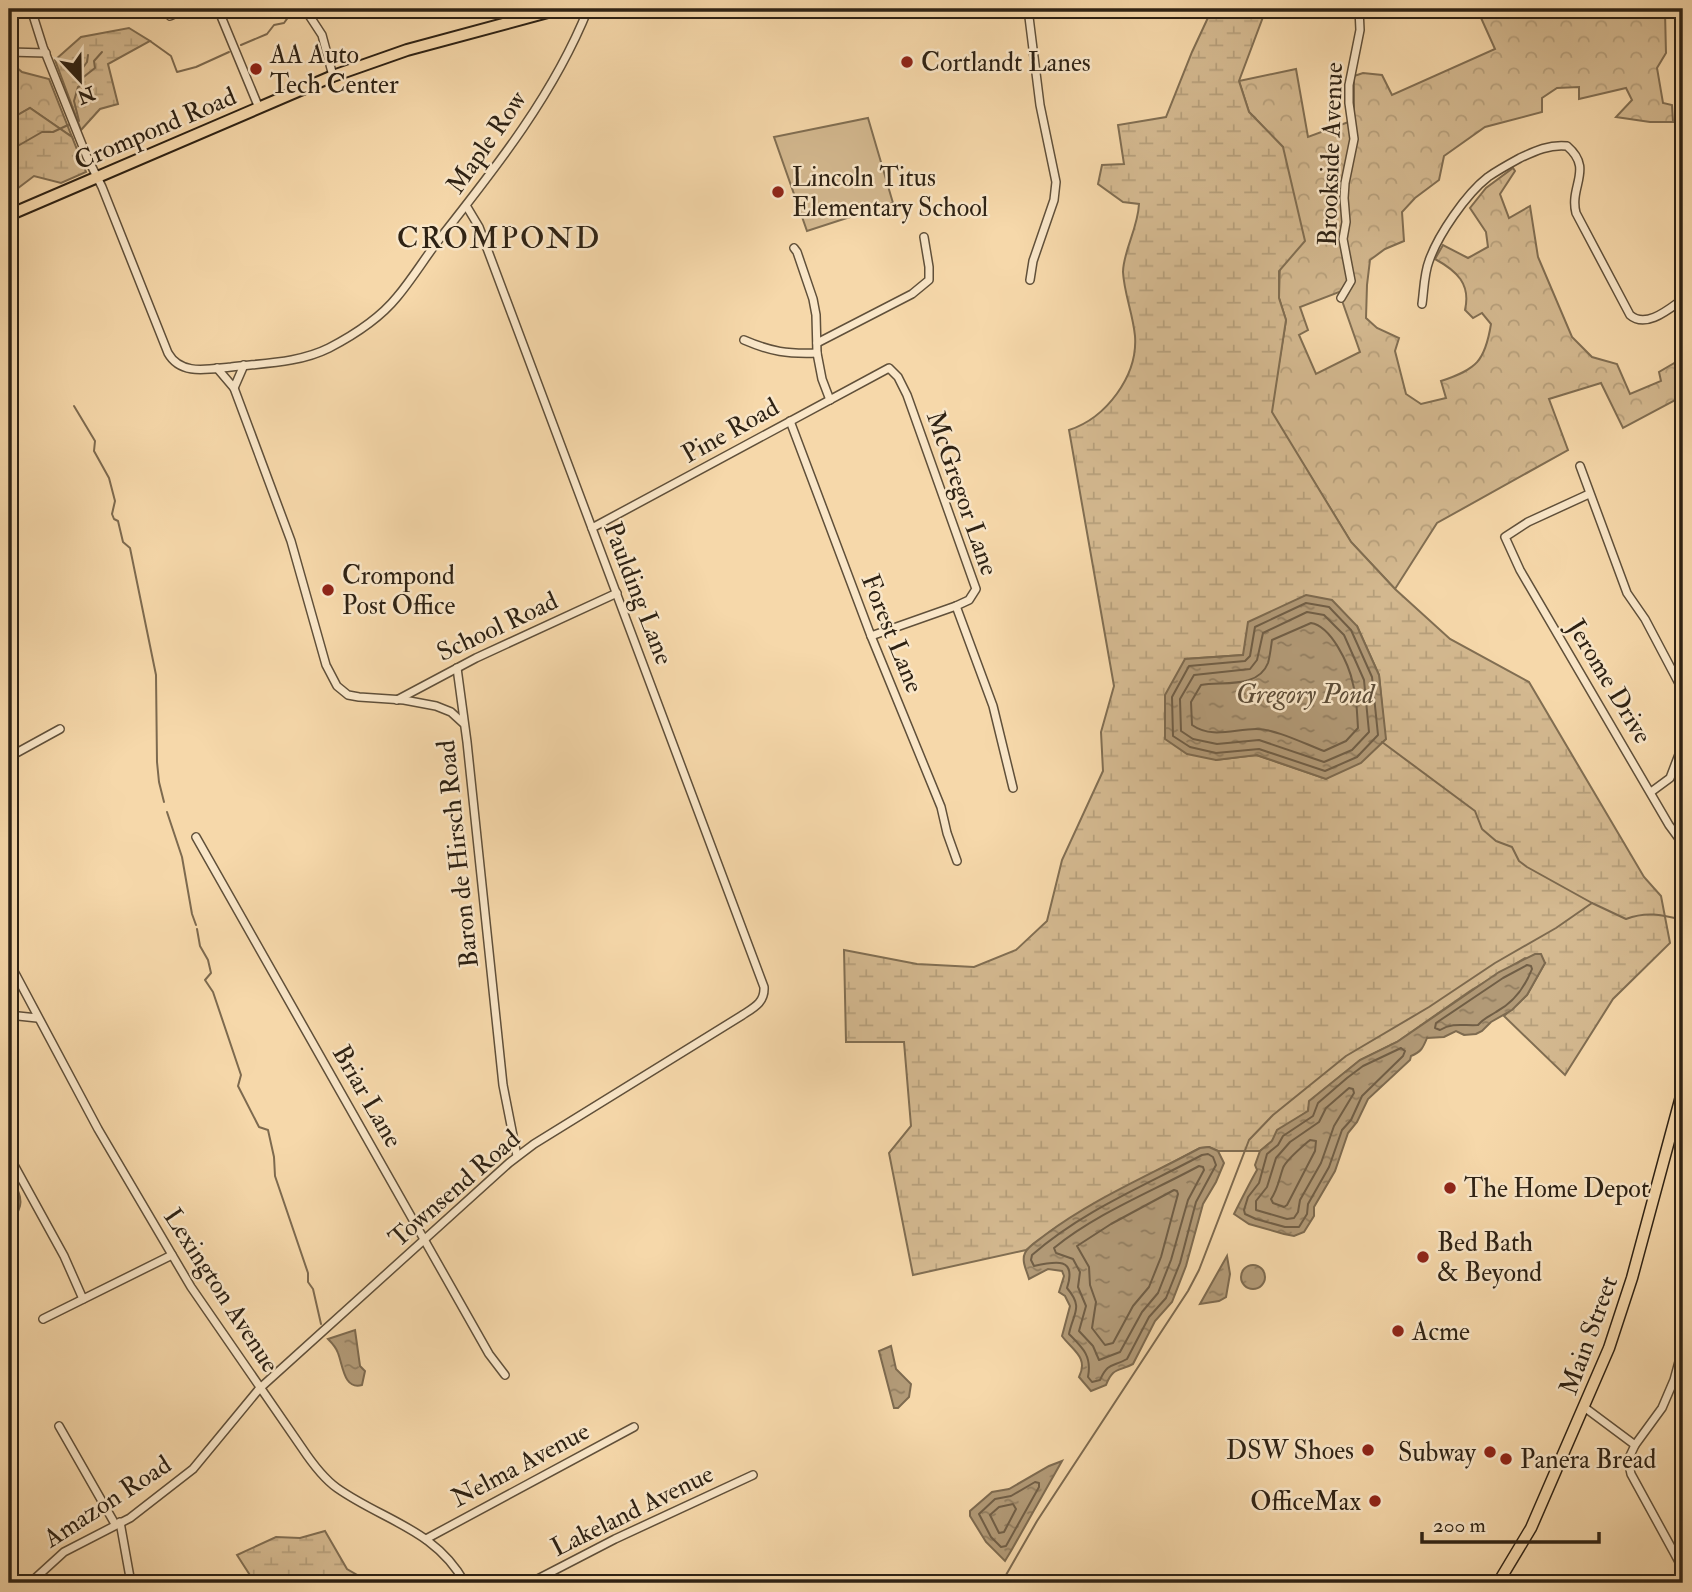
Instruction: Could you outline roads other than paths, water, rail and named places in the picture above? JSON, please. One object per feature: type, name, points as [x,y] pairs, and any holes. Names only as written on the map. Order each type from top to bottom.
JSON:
[{"type":"highway","name":"Crompond Road","points":[[9,215],[332,76],[407,50],[536,12],[559,9]]},
{"type":"main road","name":"Main Street","points":[[1499,1583],[1531,1528],[1609,1348],[1632,1278],[1683,1089]]},
{"type":"street","points":[[31,9],[46,53],[173,361],[179,367],[187,369],[217,368]]},
{"type":"street","points":[[170,16],[187,9]]},
{"type":"street","points":[[218,9],[259,108]]},
{"type":"street","points":[[305,9],[324,40],[332,76]]},
{"type":"street","name":"Maple Row","points":[[217,368],[306,357],[330,347],[360,329],[397,298],[442,236],[467,207],[538,105],[560,69],[588,9]]},
{"type":"street","points":[[1028,9],[1040,105],[1056,183],[1054,200],[1033,261],[1030,280]]},
{"type":"street","name":"Brookside Avenue","points":[[1341,298],[1351,281],[1343,239],[1346,222],[1344,198],[1354,139],[1349,85],[1360,30],[1359,9]]},
{"type":"street","points":[[9,52],[46,53]]},
{"type":"street","points":[[1422,304],[1429,260],[1441,237],[1479,184],[1500,169],[1546,147],[1567,146],[1581,166],[1575,199],[1577,213],[1630,315],[1638,321],[1644,321],[1661,314],[1683,299]]},
{"type":"street","name":"Paulding Lane","points":[[467,207],[479,227],[617,593],[764,987],[763,997]]},
{"type":"street","points":[[817,343],[912,294],[929,280],[924,237]]},
{"type":"street","points":[[794,248],[813,299],[817,353],[822,379],[830,400]]},
{"type":"street","points":[[744,340],[785,354],[817,353]]},
{"type":"street","points":[[234,388],[244,365]]},
{"type":"street","name":"Baron de Hirsch Road","points":[[217,368],[234,388],[291,541],[326,665],[337,686],[348,695],[436,706],[451,712],[464,723],[503,1085],[517,1157]]},
{"type":"street","name":"Pine Road","points":[[592,528],[889,368]]},
{"type":"street","name":"McGregor Lane","points":[[889,368],[898,377],[907,395],[975,583],[974,595],[956,606],[993,706],[1013,788]]},
{"type":"street","name":"Forest Lane","points":[[790,421],[871,636],[941,807],[957,861]]},
{"type":"street","points":[[1580,466],[1627,593],[1645,619],[1683,691]]},
{"type":"street","name":"Jerome Drive","points":[[1589,494],[1528,522],[1505,537],[1520,570],[1669,825],[1683,844]]},
{"type":"street","name":"School Road","points":[[397,700],[457,668],[617,593]]},
{"type":"street","points":[[871,636],[956,606]]},
{"type":"street","points":[[457,668],[464,723]]},
{"type":"street","points":[[9,757],[61,729]]},
{"type":"street","points":[[1651,792],[1670,778],[1683,744]]},
{"type":"street","name":"Briar Lane","points":[[196,837],[489,1354],[505,1375]]},
{"type":"street","name":"Lexington Avenue","points":[[9,962],[98,1129],[172,1255],[259,1389],[271,1401],[302,1448],[328,1480],[350,1497],[426,1539],[451,1560],[465,1583]]},
{"type":"street","name":"Townsend Road","points":[[259,1389],[517,1157],[741,1016],[759,1004],[763,997]]},
{"type":"street","points":[[9,1015],[37,1018]]},
{"type":"street","points":[[9,1156],[64,1255],[83,1299]]},
{"type":"street","points":[[43,1319],[172,1255]]},
{"type":"street","points":[[1683,1347],[1674,1380],[1662,1408],[1634,1445],[1628,1460],[1628,1468],[1683,1569]]},
{"type":"street","name":"Amazon Road","points":[[30,1583],[64,1552],[148,1506],[193,1469],[259,1389]]},
{"type":"street","points":[[1584,1407],[1634,1445]]},
{"type":"street","points":[[59,1426],[117,1523],[131,1583]]},
{"type":"street","name":"Nelma Avenue","points":[[426,1539],[635,1427]]},
{"type":"street","name":"Lakeland Avenue","points":[[530,1583],[615,1539],[753,1475]]},
{"type":"water","name":"Gregory Pond","points":[[1306,595],[1332,600],[1357,626],[1379,675],[1386,739],[1361,763],[1326,779],[1257,755],[1216,760],[1187,754],[1165,739],[1165,695],[1185,659],[1243,655],[1248,622]]},
{"type":"water","points":[[1535,954],[1541,954],[1545,963],[1527,995],[1512,1010],[1476,1034],[1464,1035],[1456,1031],[1444,1037],[1427,1038],[1423,1047],[1368,1099],[1357,1122],[1348,1133],[1335,1171],[1314,1207],[1314,1216],[1304,1232],[1294,1236],[1284,1234],[1249,1224],[1234,1214],[1257,1170],[1255,1165],[1260,1151],[1272,1141],[1277,1130],[1308,1111],[1309,1101],[1360,1060],[1397,1042],[1499,972]]},
{"type":"water","points":[[1209,1147],[1218,1151],[1224,1163],[1203,1204],[1186,1266],[1172,1302],[1155,1321],[1133,1364],[1114,1373],[1106,1385],[1091,1391],[1079,1377],[1082,1370],[1081,1359],[1062,1336],[1070,1306],[1065,1296],[1059,1292],[1064,1276],[1062,1271],[1048,1269],[1029,1279],[1024,1263],[1025,1253],[1063,1222],[1101,1199],[1200,1148]]},
{"type":"water","points":[[9,1172],[20,1198],[16,1214],[9,1210]]},
{"type":"water","points":[[1227,1256],[1230,1274],[1226,1297],[1200,1304]]},
{"type":"water","points":[[1248,1265],[1258,1265],[1265,1272],[1265,1282],[1258,1289],[1248,1289],[1241,1282],[1241,1272]]},
{"type":"water","points":[[355,1330],[360,1366],[365,1371],[362,1385],[356,1386],[348,1380],[337,1351],[328,1339]]},
{"type":"water","points":[[891,1346],[896,1369],[911,1384],[909,1397],[898,1408],[894,1408],[879,1351]]},
{"type":"water","points":[[1062,1461],[1005,1561],[986,1542],[970,1516],[970,1511],[992,1492],[1009,1489]]},
{"type":"waterway","points":[[241,45],[267,34],[274,25],[284,23],[294,9]]},
{"type":"waterway","points":[[150,41],[171,56],[177,72],[196,67],[229,52]]},
{"type":"waterway","points":[[81,79],[95,68],[94,61],[102,52]]},
{"type":"waterway","points":[[79,121],[74,101],[78,87],[83,85],[79,73],[87,62],[88,55]]},
{"type":"waterway","points":[[9,151],[42,132],[53,132],[68,125]]},
{"type":"waterway","points":[[74,406],[95,441],[94,451],[109,478],[115,501],[112,514],[118,521],[123,542],[130,548],[156,675],[157,762],[164,802]]},
{"type":"waterway","points":[[1382,742],[1475,811],[1482,829],[1496,841],[1512,847],[1519,861],[1527,867],[1626,919],[1648,914],[1683,920]]},
{"type":"waterway","points":[[167,812],[182,857],[196,925]]},
{"type":"waterway","points":[[1004,1583],[1037,1521],[1188,1291],[1199,1270],[1249,1140],[1273,1115],[1346,1056],[1429,1007],[1592,903]]},
{"type":"waterway","points":[[197,929],[200,946],[208,960],[211,973],[205,980],[213,992],[241,1075],[238,1086],[259,1127],[268,1130],[275,1176],[308,1273],[308,1282],[313,1289],[321,1324]]},
{"type":"place","name":"Cortlandt Lanes","points":[[907,62]]},
{"type":"place","name":"AA Auto Tech Center","points":[[256,69]]},
{"type":"place","name":"Lincoln Titus Elementary School","points":[[778,192]]},
{"type":"place","name":"Crompond Post Office","points":[[328,590]]},
{"type":"place","name":"The Home Depot","points":[[1450,1188]]},
{"type":"place","name":"Bed Bath & Beyond","points":[[1423,1257]]},
{"type":"place","name":"Acme","points":[[1398,1331]]},
{"type":"place","name":"DSW Shoes","points":[[1368,1450]]},
{"type":"place","name":"Subway","points":[[1490,1452]]},
{"type":"place","name":"Panera Bread","points":[[1506,1459]]},
{"type":"place","name":"OfficeMax","points":[[1375,1501]]},
{"type":"district","name":"CROMPOND","points":[[499,238]]}]
